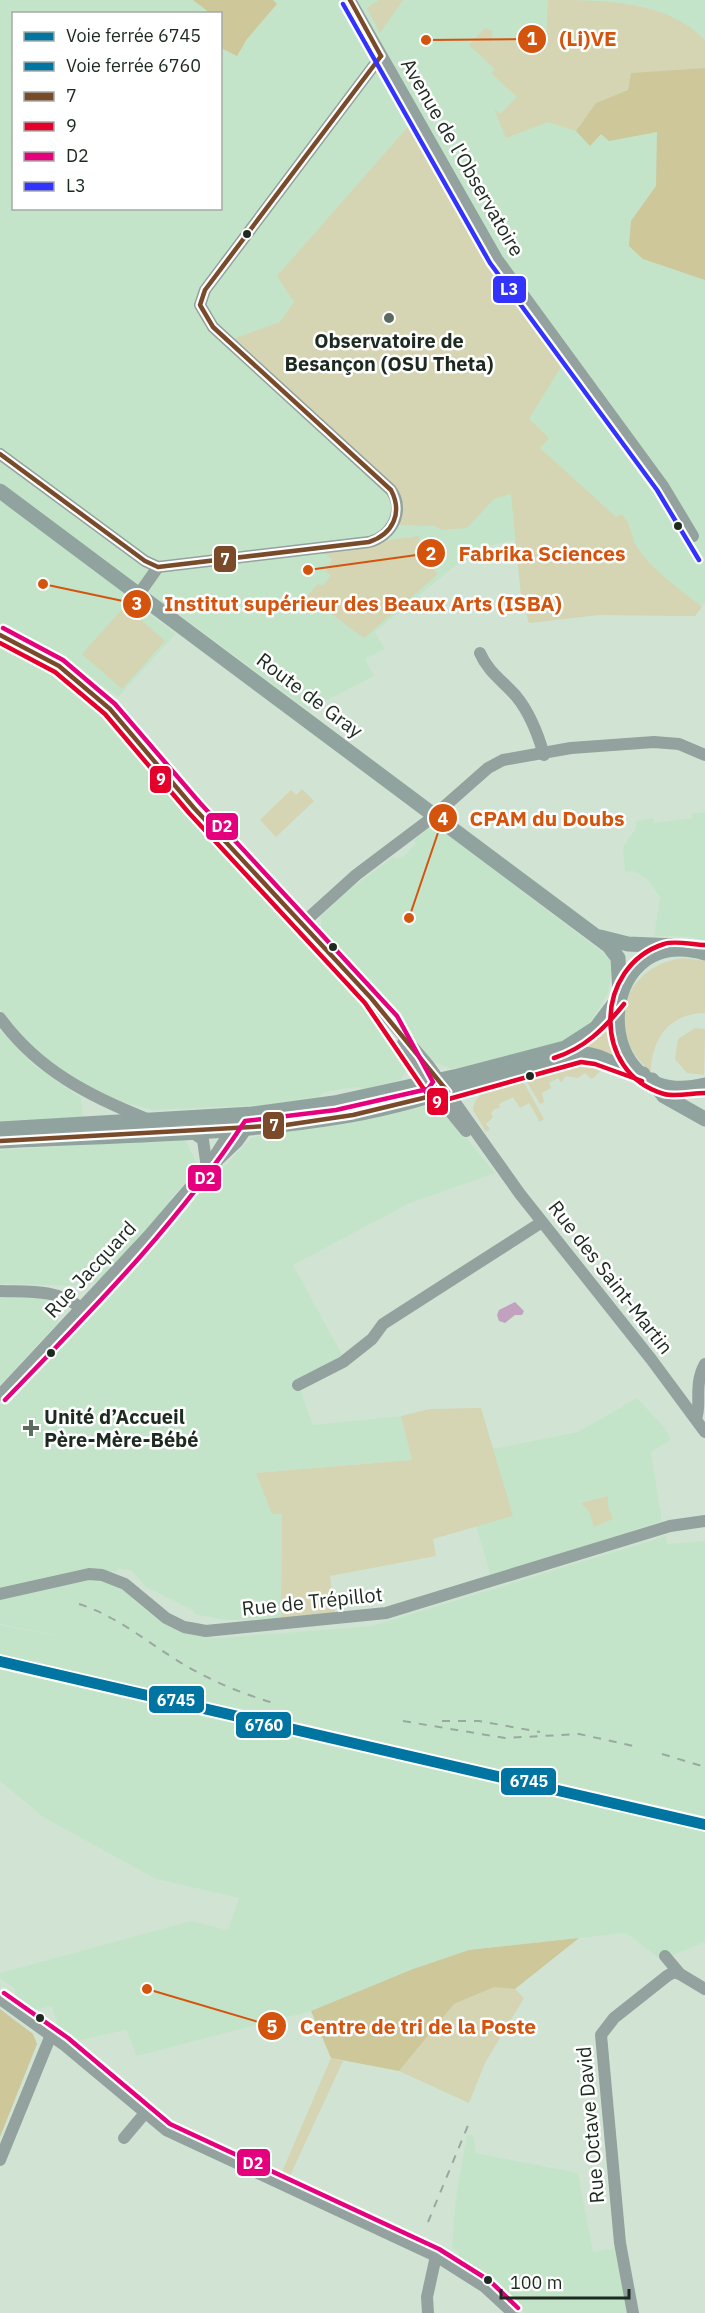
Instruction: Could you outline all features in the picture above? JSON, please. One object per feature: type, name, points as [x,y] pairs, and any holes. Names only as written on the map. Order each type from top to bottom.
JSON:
[{"type":"main road","name":"Route de Gray","points":[[0,491],[439,810],[609,946],[618,958],[619,996],[615,1021],[620,1044],[632,1064],[648,1077],[664,1096],[705,1119]]},
{"type":"main road","name":"Route de Gray","points":[[593,935],[628,944],[669,944],[698,952]]},
{"type":"main road","points":[[437,1087],[565,1048],[596,1028],[632,975],[648,960],[669,952],[698,952]]},
{"type":"main road","points":[[0,1129],[147,1119],[244,1121],[334,1103],[437,1087],[580,1054],[596,1055],[631,1073],[679,1088],[705,1085]]},
{"type":"main road","points":[[0,1141],[232,1130],[244,1121]]},
{"type":"street","name":"Avenue de l'Observatoire","points":[[350,0],[497,259],[660,481],[693,536]]},
{"type":"street","points":[[0,454],[155,565],[378,540],[394,523],[398,507],[391,490],[213,327],[200,305],[205,290],[381,56]]},
{"type":"street","points":[[137,589],[155,565]]},
{"type":"street","name":"Rue des Saint-Martin","points":[[0,636],[58,666],[110,709],[194,808],[303,923],[391,1021],[484,1152],[495,1160],[705,1432]]},
{"type":"street","points":[[480,653],[491,672],[515,695],[530,717],[544,755]]},
{"type":"street","points":[[303,923],[356,875],[496,763],[514,756],[544,755],[571,748],[654,742],[679,744],[705,755]]},
{"type":"street","points":[[0,1018],[30,1053],[66,1081],[104,1102],[147,1119]]},
{"type":"street","name":"Rue Jacquard","points":[[207,1168],[222,1158],[244,1121]]},
{"type":"street","name":"Rue Jacquard","points":[[0,1395],[207,1168],[232,1130]]},
{"type":"street","points":[[192,1132],[203,1140],[207,1168]]},
{"type":"street","points":[[298,1385],[343,1362],[372,1339],[383,1324],[542,1222]]},
{"type":"street","points":[[0,1291],[45,1292],[65,1296],[81,1308]]},
{"type":"street","points":[[696,1418],[698,1380],[705,1364]]},
{"type":"street","name":"Rue de Trépillot","points":[[0,1594],[89,1574],[102,1575],[125,1584],[166,1618],[184,1627],[206,1632],[297,1623],[386,1613],[670,1526],[705,1521]]},
{"type":"street","points":[[665,1956],[680,1974],[705,1989]]},
{"type":"street","name":"Rue Octave David","points":[[633,2313],[620,2246],[601,2035],[614,2018],[667,1976],[674,1972],[680,1974]]},
{"type":"street","points":[[0,1999],[51,2035],[166,2130],[436,2256],[485,2287],[513,2313]]},
{"type":"street","points":[[0,2160],[51,2035]]},
{"type":"street","points":[[124,2138],[145,2113]]},
{"type":"street","points":[[428,2313],[427,2297],[436,2256]]},
{"type":"shaded area","points":[[0,0],[705,0],[705,602],[695,616],[599,615],[529,623],[521,594],[514,540],[485,547],[467,556],[375,632],[385,649],[365,659],[374,676],[308,710],[0,482]]},
{"type":"shaded area","points":[[193,0],[273,0],[277,4],[247,39],[237,56],[222,48],[222,12],[209,12]]},
{"type":"shaded area","points":[[379,0],[403,0],[380,33],[367,8]]},
{"type":"shaded area","points":[[548,0],[611,2],[653,10],[672,17],[690,27],[705,40],[705,68],[631,73],[628,90],[596,103],[576,131],[548,122],[506,138],[494,109],[500,114],[517,97],[491,73],[495,69],[469,45],[485,28],[492,31],[492,39],[546,41]]},
{"type":"shaded area","points":[[705,68],[705,280],[643,259],[629,246],[631,221],[656,186],[657,132],[609,141],[601,134],[590,146],[576,131],[596,103],[628,90],[631,73]]},
{"type":"shaded area","points":[[414,120],[514,296],[562,365],[529,419],[549,438],[540,448],[616,517],[621,514],[625,517],[635,543],[643,556],[702,607],[695,616],[599,615],[529,623],[521,594],[511,494],[494,499],[467,528],[441,530],[435,526],[399,525],[404,507],[400,496],[228,341],[280,322],[294,302],[277,276]]},
{"type":"shaded area","points":[[0,498],[128,594],[126,597],[176,634],[118,697],[69,662],[0,626]]},
{"type":"shaded area","points":[[418,536],[437,575],[364,638],[307,596],[318,584],[322,586],[331,576],[326,571],[332,559],[320,550]]},
{"type":"shaded area","points":[[125,606],[165,641],[122,689],[82,654]]},
{"type":"shaded area","points":[[0,642],[55,671],[82,689],[98,705],[173,795],[334,966],[378,1018],[406,1064],[406,1071],[400,1080],[364,1089],[355,1087],[325,1092],[318,1097],[263,1105],[152,1110],[116,1100],[89,1088],[59,1069],[23,1038],[0,1009]]},
{"type":"shaded area","points":[[302,789],[314,801],[276,837],[260,820],[291,790],[296,795]]},
{"type":"shaded area","points":[[705,812],[705,941],[692,937],[654,936],[660,897],[646,878],[633,871],[625,872],[623,847],[636,828],[636,821],[653,818],[654,823],[692,818],[691,814]]},
{"type":"shaded area","points":[[428,829],[440,829],[609,957],[612,968],[608,993],[590,1023],[562,1042],[452,1069],[434,1062],[321,932],[321,917],[342,895],[393,857],[397,859],[404,856],[416,843],[413,841]]},
{"type":"shaded area","points":[[684,958],[705,961],[705,1013],[682,1018],[665,1030],[655,1049],[651,1072],[636,1056],[627,1038],[624,1020],[626,1003],[634,987],[646,973],[663,963]]},
{"type":"shaded area","points":[[610,1019],[614,1044],[624,1062],[577,1050]]},
{"type":"shaded area","points":[[695,1028],[705,1029],[704,1075],[687,1073],[675,1059],[678,1039]]},
{"type":"shaded area","points":[[0,1030],[35,1066],[81,1098],[83,1117],[0,1123]]},
{"type":"shaded area","points":[[582,1061],[605,1067],[592,1079],[585,1073],[578,1078],[566,1076],[561,1082],[558,1078],[549,1083],[551,1088],[542,1093],[544,1102],[540,1104],[527,1082],[548,1070]]},
{"type":"shaded area","points":[[523,1081],[544,1119],[540,1122],[529,1103],[520,1108],[513,1097],[499,1104],[500,1108],[494,1109],[491,1113],[493,1117],[486,1124],[490,1129],[486,1132],[473,1110],[479,1096],[492,1089]]},
{"type":"shaded area","points":[[427,1106],[441,1110],[450,1118],[495,1173],[408,1204],[293,1265],[344,1358],[297,1381],[313,1425],[401,1416],[412,1460],[256,1473],[282,1514],[281,1619],[226,1620],[194,1614],[194,1611],[146,1587],[132,1571],[119,1568],[117,1572],[91,1570],[0,1588],[0,1405],[251,1138],[264,1134],[354,1122]]},
{"type":"shaded area","points":[[185,1139],[198,1166],[150,1225],[98,1281],[86,1286],[0,1284],[0,1150]]},
{"type":"shaded area","points":[[0,1297],[47,1299],[55,1302],[60,1313],[58,1323],[0,1385]]},
{"type":"shaded area","points":[[515,1302],[524,1311],[522,1315],[515,1315],[505,1323],[499,1321],[497,1315],[499,1310]]},
{"type":"shaded area","points":[[637,1398],[664,1427],[671,1440],[651,1452],[662,1521],[491,1577],[476,1526],[513,1516],[492,1449],[578,1432]]},
{"type":"shaded area","points":[[481,1408],[513,1516],[433,1539],[436,1556],[330,1576],[335,1615],[281,1619],[282,1514],[272,1514],[256,1473],[412,1460],[401,1416],[429,1409]]},
{"type":"shaded area","points":[[608,1496],[608,1507],[613,1519],[594,1527],[589,1511],[581,1503]]},
{"type":"shaded area","points":[[666,1536],[667,1544],[705,1541],[705,1942],[673,1955],[670,1953],[661,1960],[626,1933],[469,1950],[413,1969],[311,2011],[137,2056],[126,2030],[76,2041],[58,2028],[52,2006],[30,2011],[17,2002],[14,1988],[0,1979],[0,1973],[191,1921],[228,1930],[239,1898],[156,1879],[43,1817],[0,1781],[0,1625],[73,1639],[0,1624],[0,1596],[97,1579],[120,1586],[189,1634],[198,1636],[218,1638],[372,1626]]},
{"type":"shaded area","points":[[579,1938],[515,1989],[494,1987],[454,2004],[399,2071],[331,2058],[311,2011],[413,1969],[469,1950]]},
{"type":"shaded area","points":[[495,1986],[515,1989],[524,1998],[485,2063],[469,2103],[399,2071],[454,2004]]},
{"type":"shaded area","points":[[0,2009],[33,2034],[37,2044],[0,2137]]},
{"type":"shaded area","points":[[331,2058],[343,2061],[289,2178],[282,2172]]},
{"type":"shaded area","points":[[467,2135],[473,2135],[476,2153],[578,2173],[593,2252],[615,2248],[628,2313],[525,2313],[490,2281],[459,2261],[458,2251],[452,2248],[456,2196]]},
{"type":"railway","points":[[79,1604],[117,1621],[199,1673],[238,1691],[277,1704]]},
{"type":"railway","points":[[403,1721],[505,1738],[579,1734],[638,1747]]},
{"type":"railway","points":[[442,1721],[479,1721],[540,1732]]},
{"type":"railway","points":[[662,1754],[705,1767]]},
{"type":"railway","points":[[428,2222],[469,2123]]},
{"type":"rail line","name":"6745","points":[[0,1659],[705,1822]]},
{"type":"rail line","name":"6760","points":[[0,1664],[705,1827]]},
{"type":"transit line","name":"7","points":[[350,0],[381,56]]},
{"type":"transit line","name":"L3","points":[[343,4],[490,263],[657,490],[699,560]]},
{"type":"transit line","name":"7","points":[[0,454],[145,561],[158,567],[369,542],[390,528],[396,514],[391,490],[213,327],[200,305],[205,290],[381,56]]},
{"type":"transit line","name":"D2","points":[[3,628],[63,660],[115,704],[200,803],[397,1016],[433,1082],[428,1089],[336,1110],[245,1121],[219,1159],[162,1232],[101,1300],[5,1400]]},
{"type":"transit line","name":"7","points":[[0,635],[59,666],[110,709],[194,808],[371,998],[448,1092],[353,1115],[286,1125],[0,1141]]},
{"type":"transit line","name":"9","points":[[0,643],[55,672],[105,714],[189,813],[365,1003],[432,1101],[438,1102],[581,1062],[595,1064],[642,1081]]},
{"type":"transit line","name":"9","points":[[705,945],[668,943],[641,956],[624,974],[614,996],[610,1019],[613,1043],[623,1065],[640,1082],[668,1095],[705,1093]]},
{"type":"transit line","name":"9","points":[[554,1058],[575,1049],[593,1037],[624,1004]]},
{"type":"transit line","name":"D2","points":[[4,1993],[68,2038],[170,2124],[439,2249],[490,2281],[518,2308]]},
{"type":"place","name":"(Li)VE","points":[[426,40]]},
{"type":"place","name":"Observatoire de Besançon (OSU Theta)","points":[[389,318]]},
{"type":"place","name":"Fabrika Sciences","points":[[308,570]]},
{"type":"place","name":"Institut supérieur des Beaux Arts (ISBA)","points":[[43,584]]},
{"type":"place","name":"CPAM du Doubs","points":[[409,918]]},
{"type":"place","name":"Unité d’Accueil Père-Mère-Bébé","points":[[31,1428]]},
{"type":"place","name":"Centre de tri de la Poste","points":[[147,1989]]}]
